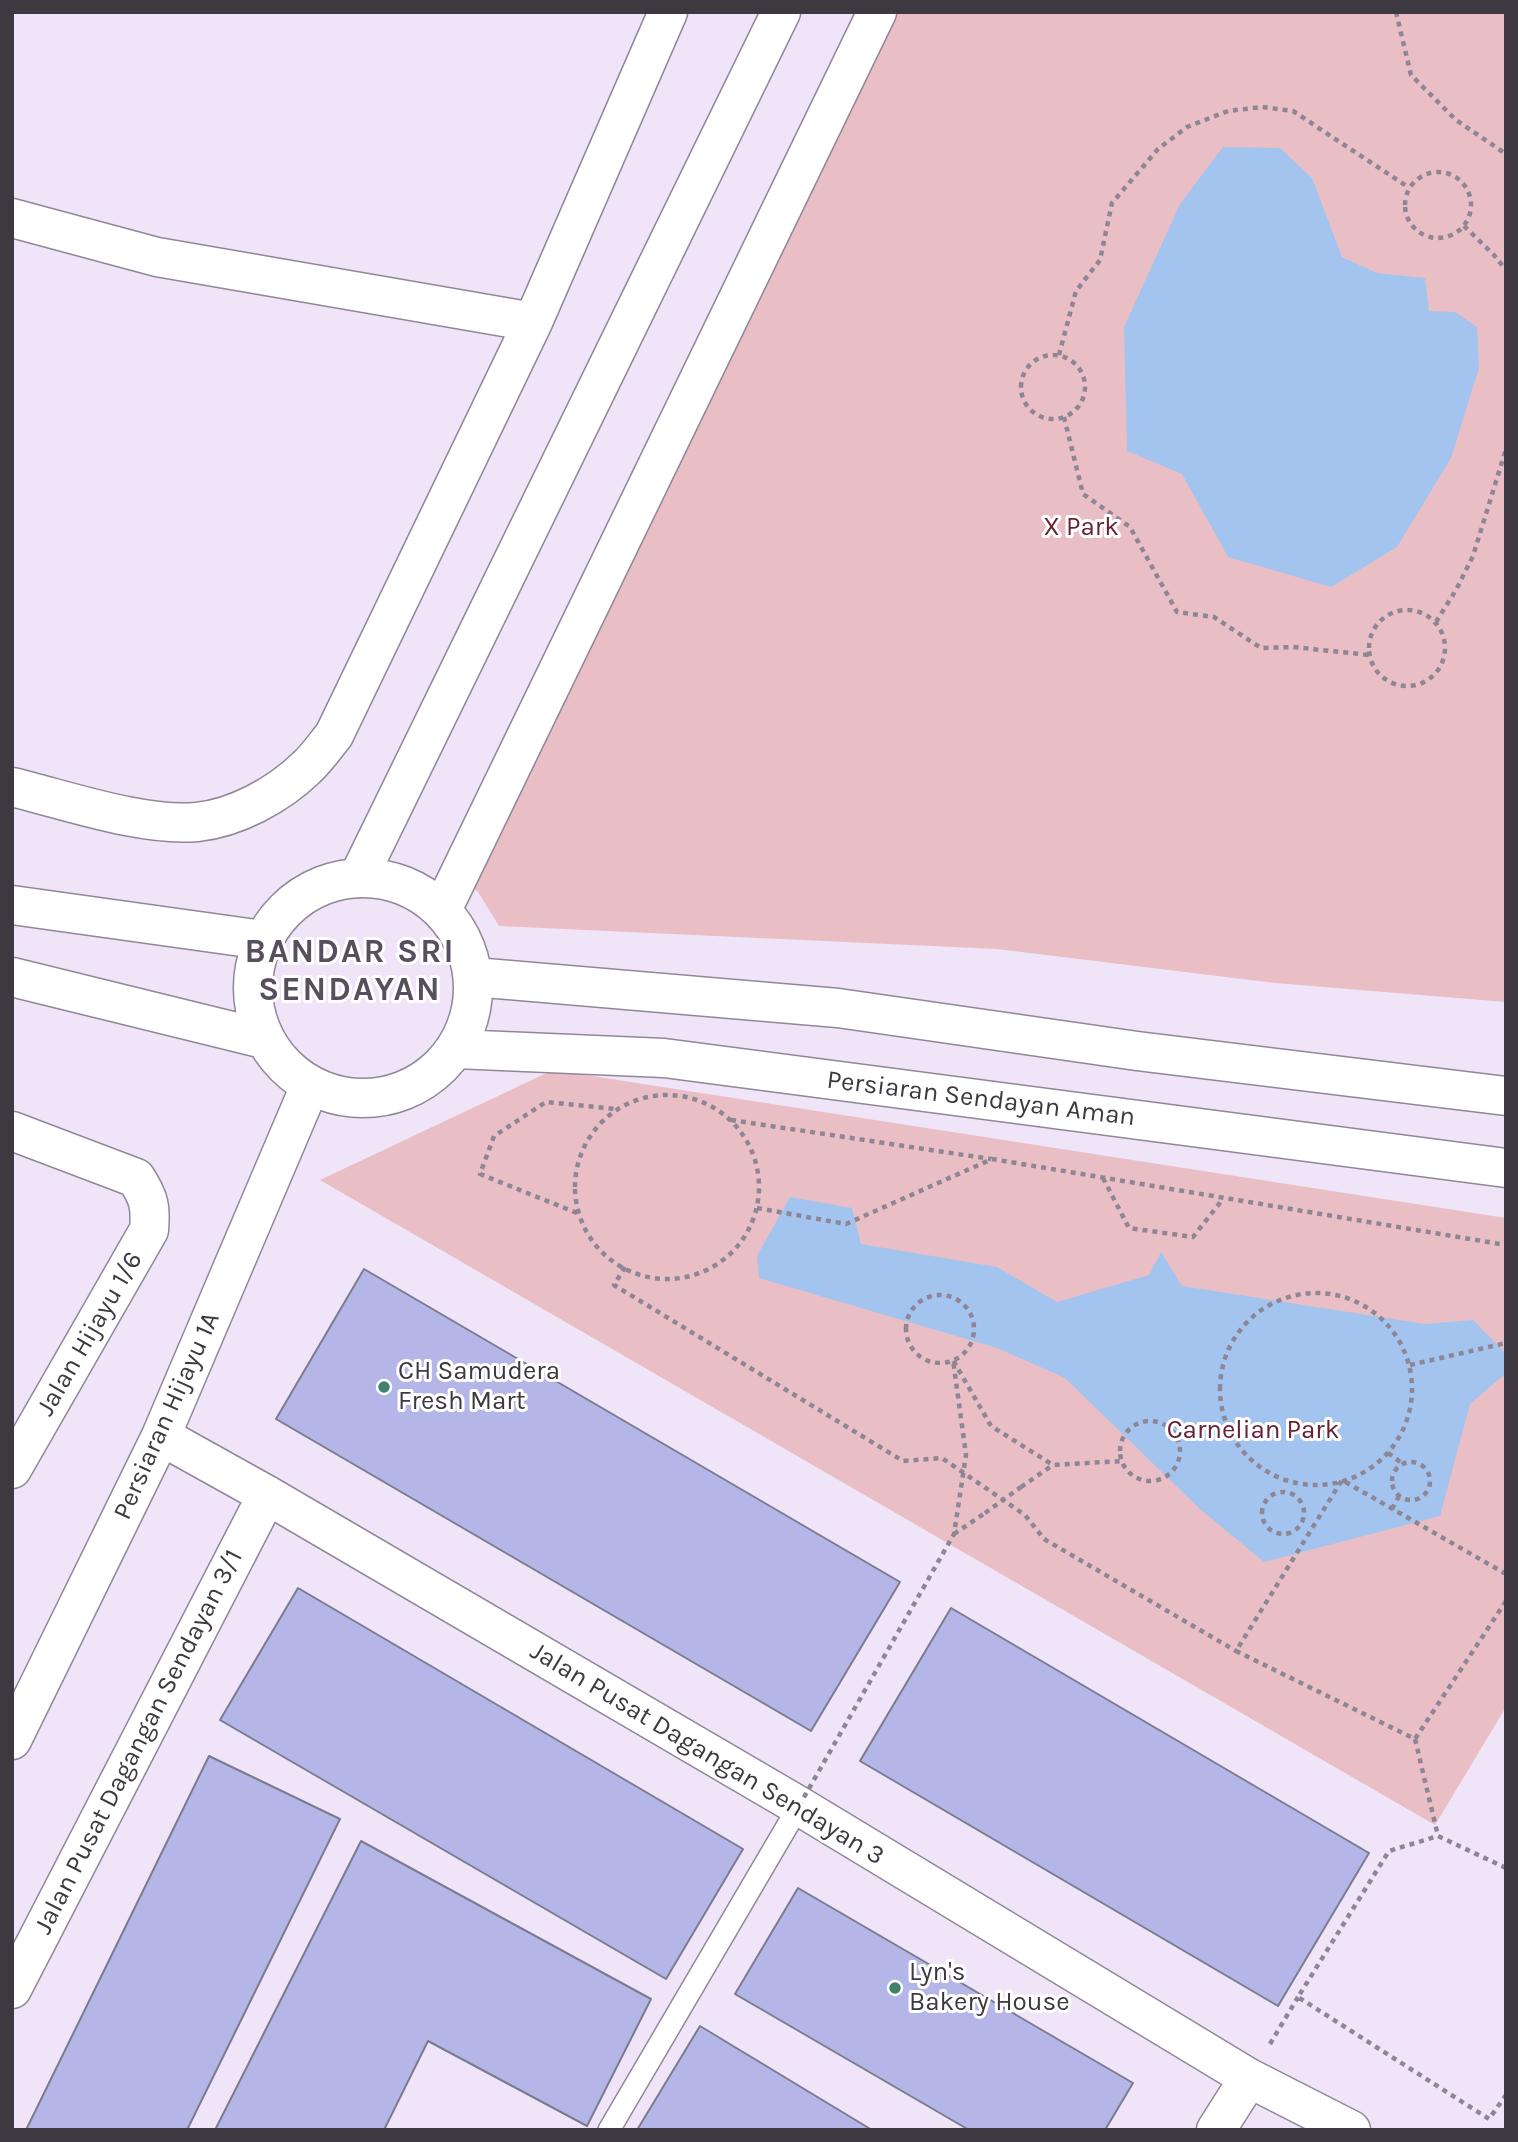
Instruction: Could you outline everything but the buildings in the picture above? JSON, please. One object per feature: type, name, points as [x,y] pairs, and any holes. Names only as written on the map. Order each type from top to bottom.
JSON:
[{"type":"street","points":[[12,787],[150,821],[197,822],[235,813],[277,791],[307,767],[334,735],[533,322],[668,12]]},
{"type":"street","points":[[358,878],[781,12]]},
{"type":"street","points":[[442,910],[877,12]]},
{"type":"street","points":[[12,218],[158,257],[533,322]]},
{"type":"street","points":[[358,878],[388,881],[417,892],[442,910],[457,929],[468,952],[474,977],[471,1015],[456,1049],[433,1074],[405,1090],[373,1098],[340,1097],[310,1086],[283,1065],[264,1039],[253,1007],[253,972],[263,940],[286,908],[319,887],[358,878]]},
{"type":"street","points":[[12,905],[263,940]]},
{"type":"street","points":[[12,977],[264,1039]]},
{"type":"street","points":[[474,977],[838,1009],[1137,1051],[1506,1096]]},
{"type":"street","name":"Persiaran Sendayan Aman","points":[[456,1049],[664,1058],[1506,1168]]},
{"type":"street","name":"Persiaran Hijayu 1A","points":[[12,1740],[161,1436],[310,1086]]},
{"type":"street","name":"Jalan Hijayu 1/6","points":[[12,1131],[136,1178],[148,1195],[151,1212],[149,1230],[12,1469]]},
{"type":"street","name":"Jalan Pusat Dagangan Sendayan 3","points":[[161,1436],[267,1495],[799,1806],[1250,2078],[1351,2130]]},
{"type":"street","name":"Jalan Pusat Dagangan Sendayan 3/1","points":[[12,1989],[267,1495]]},
{"type":"street","points":[[1216,2130],[1250,2078]]},
{"type":"lane","points":[[609,2130],[799,1806]]},
{"type":"path","points":[[1396,12],[1411,75],[1455,120],[1506,154]]},
{"type":"path","points":[[1059,355],[1076,291],[1100,260],[1112,203],[1158,149],[1187,127],[1228,111],[1262,107],[1293,111],[1408,187]]},
{"type":"path","points":[[1447,172],[1457,177],[1470,195],[1471,205],[1464,226],[1446,237],[1423,236],[1407,220],[1404,209],[1408,187],[1425,173],[1447,172]]},
{"type":"path","points":[[1464,226],[1506,270]]},
{"type":"path","points":[[1059,355],[1069,359],[1077,366],[1085,384],[1080,404],[1064,417],[1053,419],[1032,412],[1021,393],[1020,382],[1024,372],[1039,357],[1059,355]]},
{"type":"path","points":[[1064,417],[1083,494],[1130,527],[1177,612],[1214,617],[1261,648],[1293,647],[1369,655]]},
{"type":"path","points":[[1436,622],[1473,556],[1506,449]]},
{"type":"path","points":[[1403,610],[1415,610],[1436,622],[1445,644],[1440,668],[1419,684],[1407,686],[1382,677],[1369,655],[1373,629],[1391,613],[1403,610]]},
{"type":"path","points":[[674,1094],[705,1102],[731,1120],[750,1145],[760,1176],[757,1208],[746,1237],[724,1260],[695,1275],[666,1279],[637,1274],[611,1261],[591,1239],[578,1213],[574,1184],[579,1155],[594,1129],[616,1109],[643,1097],[674,1094]]},
{"type":"path","points":[[578,1213],[480,1174],[494,1136],[547,1102],[616,1109]]},
{"type":"path","points":[[731,1120],[992,1159],[1506,1245]]},
{"type":"path","points":[[757,1208],[846,1224],[992,1159]]},
{"type":"path","points":[[1103,1178],[1129,1228],[1194,1237],[1224,1198]]},
{"type":"path","points":[[625,1267],[614,1285],[903,1461],[942,1458],[1025,1515],[1044,1539],[1236,1651],[1415,1739]]},
{"type":"path","points":[[1318,1292],[1348,1298],[1376,1313],[1397,1336],[1410,1365],[1413,1395],[1405,1426],[1388,1453],[1363,1472],[1342,1480],[1333,1483],[1300,1483],[1270,1473],[1245,1453],[1227,1426],[1220,1395],[1223,1363],[1232,1343],[1259,1311],[1287,1297],[1318,1292]]},
{"type":"path","points":[[932,1296],[954,1297],[971,1313],[974,1335],[970,1346],[953,1360],[931,1362],[920,1357],[907,1339],[907,1317],[913,1307],[932,1296]]},
{"type":"path","points":[[1410,1365],[1506,1343]]},
{"type":"path","points":[[799,1806],[954,1534],[966,1455],[953,1360]]},
{"type":"path","points":[[953,1360],[991,1426],[1054,1465]]},
{"type":"path","points":[[1153,1421],[1163,1423],[1177,1436],[1180,1445],[1178,1464],[1165,1478],[1145,1481],[1127,1471],[1122,1461],[1121,1441],[1126,1432],[1135,1425],[1153,1421]]},
{"type":"path","points":[[1388,1453],[1403,1464]]},
{"type":"path","points":[[954,1534],[1054,1465],[1122,1461]]},
{"type":"path","points":[[1415,1463],[1425,1468],[1430,1485],[1418,1499],[1399,1496],[1394,1491],[1394,1472],[1403,1464],[1415,1463]]},
{"type":"path","points":[[1289,1493],[1292,1480]]},
{"type":"path","points":[[1236,1651],[1342,1480]]},
{"type":"path","points":[[1342,1480],[1506,1574]]},
{"type":"path","points":[[1282,1492],[1289,1493],[1300,1501],[1303,1507],[1302,1520],[1298,1526],[1293,1531],[1280,1534],[1268,1527],[1262,1515],[1262,1508],[1270,1497],[1282,1492]]},
{"type":"path","points":[[1392,1509],[1399,1496]]},
{"type":"path","points":[[1298,1526],[1309,1532]]},
{"type":"path","points":[[1438,1836],[1415,1739],[1506,1601]]},
{"type":"path","points":[[1250,2078],[1389,1852],[1438,1836],[1506,1868]]},
{"type":"path","points":[[1298,1997],[1489,2119],[1506,2095]]},
{"type":"green space","name":"X Park","points":[[855,12],[1506,12],[1506,1002],[1275,983],[997,949],[499,926],[478,892],[449,868]]},
{"type":"green space","name":"Carnelian Park","points":[[553,1070],[1506,1218],[1506,1707],[1435,1825],[320,1180]]},
{"type":"water","points":[[1223,147],[1280,148],[1312,178],[1342,257],[1377,273],[1425,278],[1429,311],[1455,312],[1477,327],[1479,368],[1451,458],[1397,547],[1331,587],[1228,557],[1182,474],[1127,451],[1124,327],[1180,204]]},
{"type":"water","points":[[790,1197],[852,1208],[861,1244],[997,1267],[1057,1302],[1149,1275],[1161,1252],[1182,1286],[1425,1324],[1473,1320],[1506,1354],[1506,1373],[1470,1404],[1440,1516],[1264,1562],[1201,1510],[1065,1378],[997,1348],[759,1278],[757,1256]]},
{"type":"place","name":"CH Samudera Fresh Mart","points":[[384,1387]]},
{"type":"place","name":"Lyn's Bakery House","points":[[895,1988]]},
{"type":"district","name":"BANDAR SRI SENDAYAN","points":[[350,972]]}]
